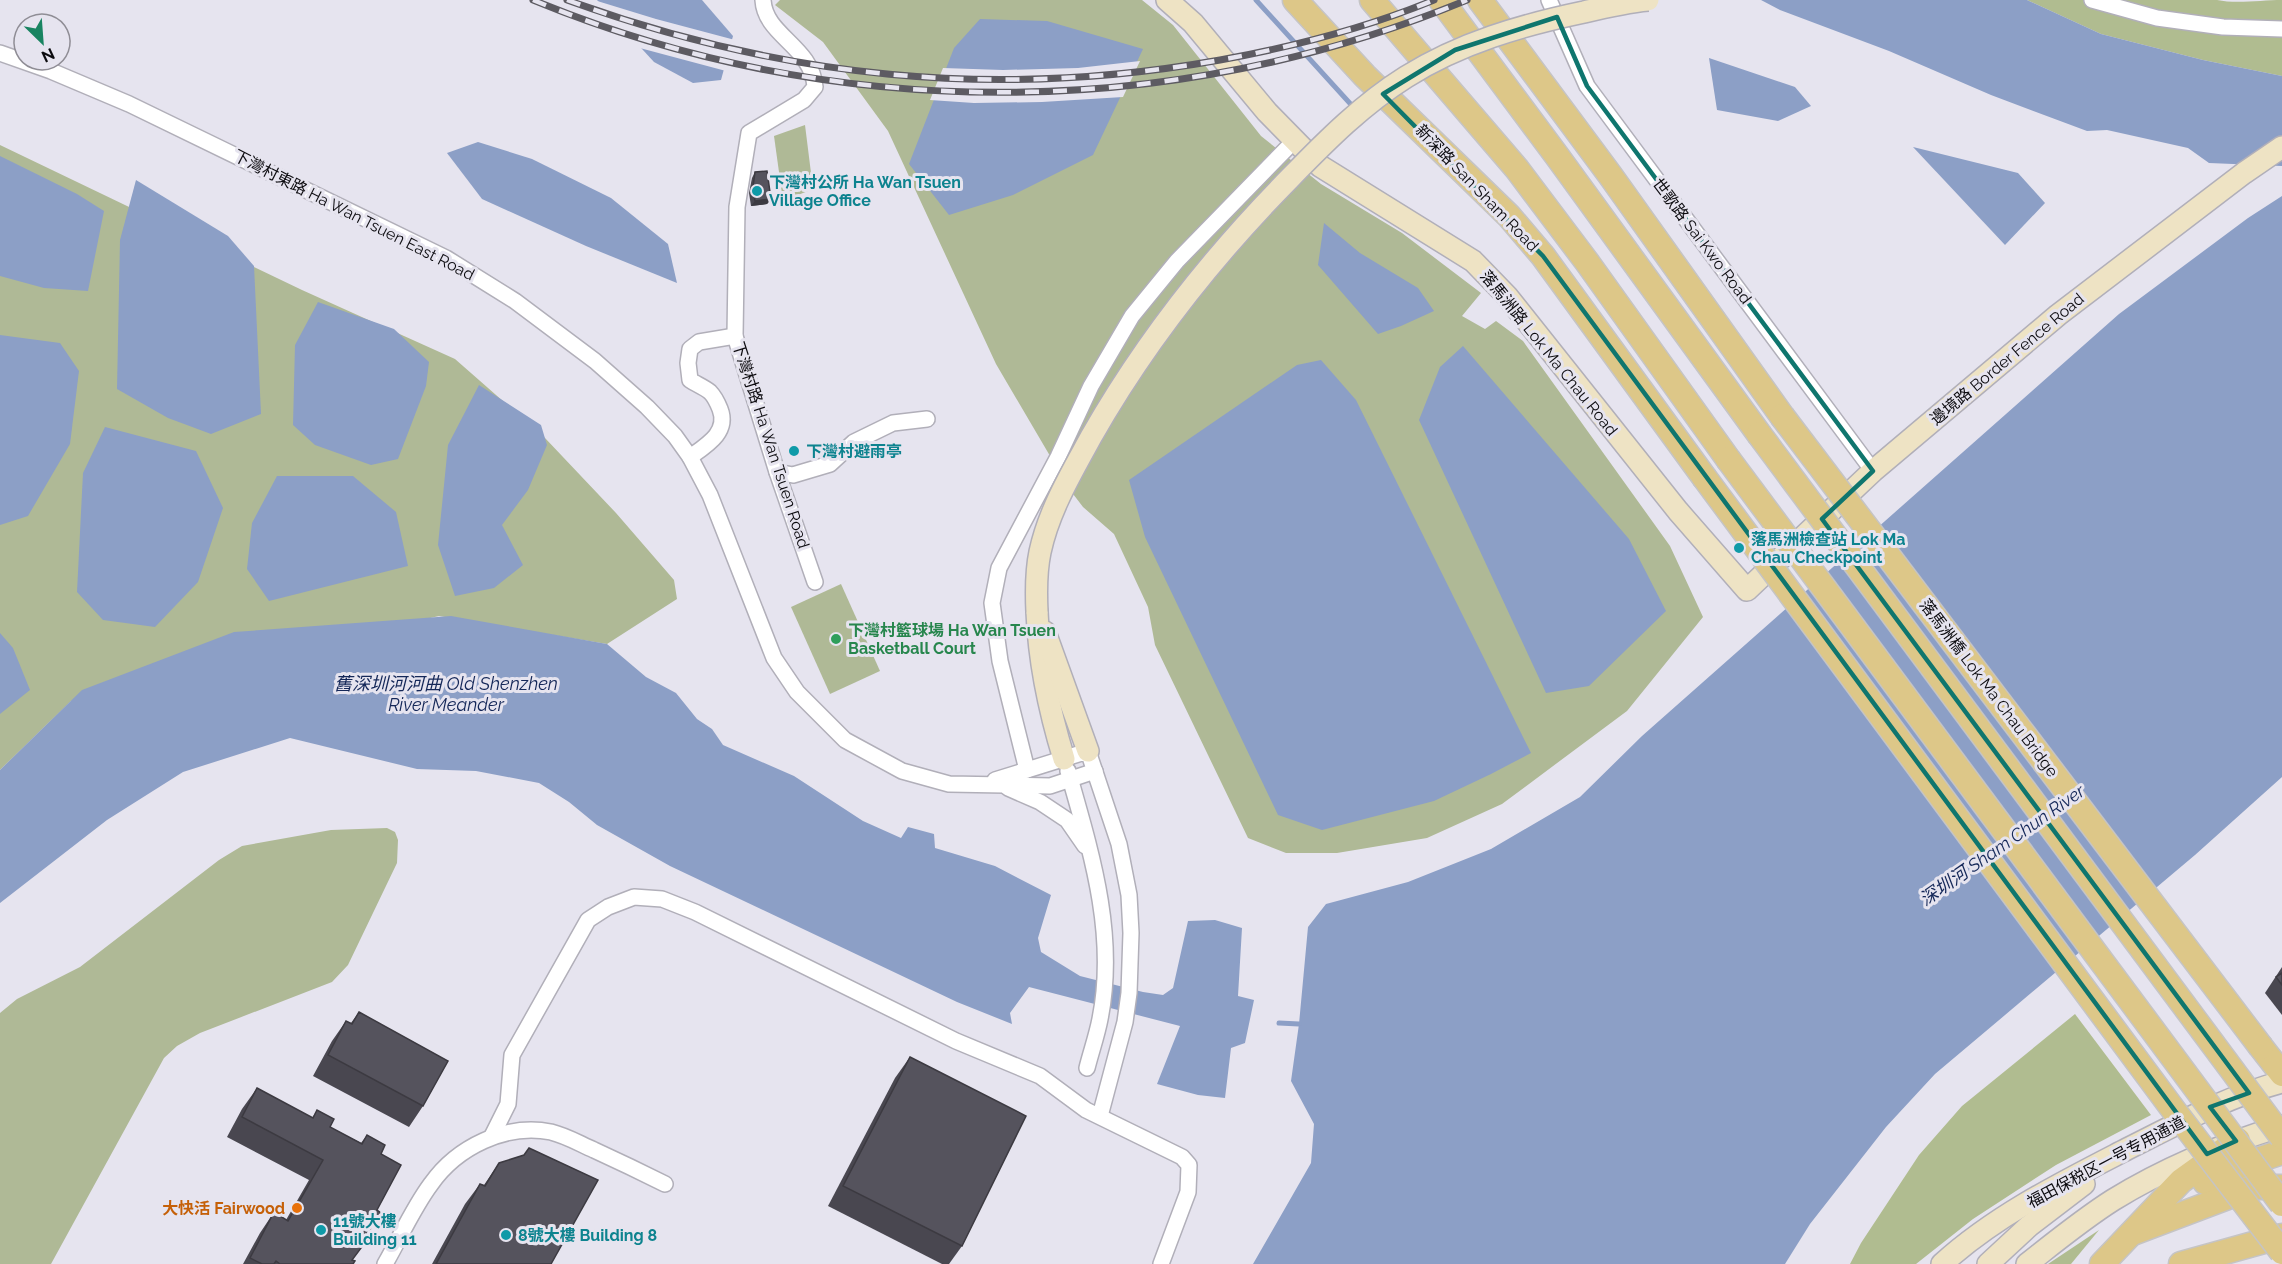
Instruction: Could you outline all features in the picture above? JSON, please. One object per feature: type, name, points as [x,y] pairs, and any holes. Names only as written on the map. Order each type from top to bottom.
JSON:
[{"type":"main road","name":"新深路 San Sham Road","points":[[1295,0],[1365,76],[1509,216],[1543,256],[2175,1112],[2282,1252]]},
{"type":"main road","name":"新深路 San Sham Road","points":[[1372,0],[1517,169],[1587,262],[1728,459],[2282,1204]]},
{"type":"main road","name":"落馬洲橋 Lok Ma Chau Bridge","points":[[1441,0],[1759,434],[2282,1137]]},
{"type":"main road","name":"落馬洲橋 Lok Ma Chau Bridge","points":[[1480,0],[1610,175],[1782,416],[2282,1074]]},
{"type":"main road","points":[[2102,1264],[2127,1235],[2181,1181],[2238,1140]]},
{"type":"main road","points":[[2127,1235],[2162,1207],[2194,1187],[2231,1169],[2282,1152]]},
{"type":"main road","points":[[2127,1235],[2254,1187],[2282,1187]]},
{"type":"main road","points":[[2181,1264],[2282,1236]]},
{"type":"street","name":"下灣村路 Ha Wan Tsuen Road","points":[[763,0],[768,19],[811,66],[815,87],[804,100],[749,133],[738,207],[735,336],[777,472],[815,582]]},
{"type":"street","name":"落馬洲路 Lok Ma Chau Road","points":[[1167,0],[1193,23],[1294,141],[1320,166],[1473,261],[1507,296],[1678,511],[1747,590]]},
{"type":"street","name":"世歌路 Sai Kwo Road","points":[[1549,0],[1587,86],[1873,471]]},
{"type":"street","points":[[1087,1068],[1100,1018],[1105,976],[1106,941],[1100,889],[1049,710],[1038,651],[1036,584],[1040,552],[1060,494],[1108,407],[1162,325],[1213,262],[1342,124],[1406,77],[1455,50],[1534,22],[1648,0]]},
{"type":"street","points":[[2092,0],[2157,18],[2223,27],[2282,28]]},
{"type":"street","name":"下灣村東路 Ha Wan Tsuen East Road","points":[[0,53],[61,75],[129,104],[446,258],[515,301],[595,361],[656,415],[690,457],[710,495],[774,658],[797,692],[845,740],[902,771],[949,784],[985,784]]},
{"type":"street","points":[[1027,770],[1000,661],[992,603],[999,568],[1058,457],[1091,386],[1132,316],[1177,261],[1294,141]]},
{"type":"street","name":"邊境路 Border Fence Road","points":[[1747,590],[1873,471],[2058,315],[2244,173],[2282,147]]},
{"type":"street","points":[[690,457],[713,440],[721,430],[723,417],[718,403],[710,392],[690,380],[688,363],[690,349],[699,342],[735,336]]},
{"type":"street","points":[[777,472],[793,475],[830,464],[854,442],[893,423],[927,419]]},
{"type":"street","points":[[1037,612],[1072,704],[1119,844],[1129,895],[1131,943],[1129,993],[1125,1022],[1100,1116]]},
{"type":"street","points":[[985,784],[1064,759],[1092,761]]},
{"type":"street","points":[[985,784],[1050,786],[1070,779],[1092,761]]},
{"type":"street","points":[[985,784],[1013,789],[1058,814],[1066,820],[1092,856]]},
{"type":"street","points":[[492,1136],[508,1104],[512,1055],[588,920],[608,907],[634,897],[662,899],[695,912],[956,1041],[1040,1076],[1086,1110],[1182,1157],[1189,1166],[1188,1192],[1161,1264]]},
{"type":"street","name":"福田保税区一号专用通道","points":[[1942,1264],[1995,1223],[2037,1197],[2158,1133],[2223,1102],[2282,1082]]},
{"type":"street","points":[[2027,1264],[2112,1201],[2174,1168],[2238,1140],[2282,1126]]},
{"type":"street","points":[[385,1264],[430,1184],[444,1168],[468,1148],[492,1136],[519,1131],[550,1132],[570,1138],[665,1184]]},
{"type":"street","points":[[1988,1264],[2038,1219],[2074,1191],[2158,1133]]},
{"type":"highlighted area","points":[[1557,17],[1587,86],[1873,471],[1822,519],[2249,1093],[2210,1107],[2236,1141],[2207,1154],[1543,256],[1383,94],[1455,50]]},
{"type":"green space","points":[[780,0],[1142,0],[1173,25],[1261,136],[1321,184],[1402,233],[1481,293],[1462,316],[1485,329],[1496,321],[1523,341],[1670,546],[1703,617],[1627,711],[1502,804],[1427,838],[1337,853],[1286,853],[1248,838],[1155,645],[1148,607],[1114,534],[1083,507],[1070,490],[996,364],[888,131],[823,42],[775,5]]},
{"type":"green space","points":[[2027,0],[2241,2],[2282,0],[2282,76],[2203,60],[2101,34]]},
{"type":"green space","points":[[805,125],[813,189],[783,201],[774,136]]},
{"type":"green space","points":[[0,145],[302,290],[455,359],[545,438],[616,513],[674,580],[677,599],[607,644],[439,616],[71,701],[0,770]]},
{"type":"green space","name":"下灣村籃球場 Ha Wan Tsuen Basketball Court","points":[[841,584],[880,671],[830,694],[791,607]]},
{"type":"green space","points":[[387,828],[395,832],[398,840],[397,863],[348,965],[332,982],[200,1033],[177,1046],[164,1058],[51,1264],[0,1264],[0,1013],[17,999],[80,967],[219,860],[242,846],[331,830]]},
{"type":"green space","points":[[2075,1014],[2151,1115],[2056,1165],[1973,1219],[1916,1264],[1850,1264],[1861,1243],[1919,1155],[1962,1106]]},
{"type":"green space","points":[[2099,1230],[2071,1264],[2048,1264]]},
{"type":"water","points":[[597,0],[702,0],[733,36],[721,80],[693,83],[654,62]]},
{"type":"water","points":[[1761,0],[2027,0],[2101,34],[2203,60],[2282,76],[2282,166],[2209,163],[2188,148],[2107,130],[2087,131],[1991,95],[1889,51],[1780,10]]},
{"type":"water","points":[[980,19],[1047,21],[1143,49],[1093,155],[1013,195],[949,215],[909,164],[954,48]]},
{"type":"water","points":[[1709,58],[1795,87],[1811,106],[1778,121],[1717,110]]},
{"type":"water","points":[[478,142],[532,159],[611,198],[668,244],[677,283],[586,246],[482,199],[447,153]]},
{"type":"water","points":[[1913,147],[2018,173],[2045,203],[2005,245]]},
{"type":"water","points":[[0,156],[77,194],[104,211],[88,291],[44,288],[0,276]]},
{"type":"water","points":[[136,180],[228,236],[254,266],[261,414],[211,434],[168,418],[117,389],[120,240]]},
{"type":"water","name":"深圳河 Sham Chun River","points":[[2282,196],[2282,777],[2195,855],[1935,1074],[1886,1127],[1810,1224],[1785,1264],[1253,1264],[1311,1163],[1314,1124],[1291,1081],[1308,927],[1326,904],[1408,882],[1491,849],[1580,797],[1642,736],[2119,314],[2248,218]]},
{"type":"water","points":[[1324,223],[1360,253],[1418,288],[1434,311],[1378,334],[1318,265]]},
{"type":"water","points":[[318,302],[394,329],[429,362],[426,386],[398,459],[371,465],[315,445],[293,425],[295,345]]},
{"type":"water","points":[[0,335],[60,343],[79,371],[70,444],[28,516],[0,525]]},
{"type":"water","points":[[1463,346],[1629,539],[1666,611],[1589,686],[1546,693],[1419,420],[1440,367]]},
{"type":"water","points":[[1321,360],[1356,400],[1531,753],[1434,801],[1322,830],[1278,815],[1145,537],[1129,480],[1297,365]]},
{"type":"water","points":[[479,385],[541,425],[547,445],[528,490],[502,525],[523,565],[494,588],[455,596],[438,545],[448,445]]},
{"type":"water","points":[[105,427],[196,451],[223,508],[198,582],[155,627],[103,620],[77,592],[83,473]]},
{"type":"water","points":[[277,476],[353,476],[396,512],[408,566],[269,601],[247,569],[252,523]]},
{"type":"water","name":"舊深圳河河曲 Old Shenzhen River Meander","points":[[451,616],[607,644],[646,677],[676,693],[697,719],[712,729],[723,745],[794,776],[863,821],[901,838],[908,827],[934,834],[935,848],[995,866],[1051,895],[1038,938],[1041,952],[1080,976],[1163,995],[1173,988],[1188,921],[1215,920],[1242,928],[1238,996],[1254,1000],[1245,1043],[1231,1048],[1225,1098],[1198,1095],[1157,1084],[1180,1026],[1029,987],[1010,1013],[1012,1024],[957,1002],[670,866],[597,825],[569,802],[539,783],[476,771],[417,769],[290,738],[183,772],[107,820],[0,903],[0,770],[82,690],[234,632]]},
{"type":"water","points":[[0,633],[13,648],[30,690],[0,714]]},
{"type":"pier","points":[[594,0],[735,40],[726,71],[636,47]]},
{"type":"pier","points":[[1140,61],[1123,97],[1042,102],[974,103],[930,100],[943,68],[1003,70],[1078,68]]},
{"type":"building","points":[[767,171],[771,199],[755,201],[753,187],[755,172]]},
{"type":"building","points":[[2282,973],[2282,985],[2276,977]]},
{"type":"building","points":[[359,1012],[448,1061],[423,1106],[328,1055],[346,1021],[352,1024]]},
{"type":"building","points":[[910,1057],[1026,1116],[962,1246],[843,1186]]},
{"type":"building","points":[[257,1088],[313,1118],[317,1110],[334,1119],[330,1127],[362,1144],[367,1135],[385,1145],[381,1154],[401,1165],[377,1210],[381,1213],[367,1234],[370,1236],[352,1260],[355,1261],[353,1264],[280,1264],[276,1261],[274,1264],[262,1264],[250,1258],[274,1212],[288,1221],[323,1160],[242,1117]]},
{"type":"building","name":"8號大樓 Building 8","points":[[529,1148],[598,1180],[551,1264],[436,1264],[480,1184],[485,1186],[499,1163],[524,1155]]},
{"type":"waterway","points":[[1256,0],[1356,110]]},
{"type":"waterway","points":[[1279,1023],[1299,1024]]},
{"type":"railway","points":[[533,0],[647,40],[763,69],[881,86],[1000,92],[1119,86],[1237,69],[1354,40],[1467,0]]},
{"type":"railway","points":[[567,0],[648,27],[728,48],[809,64],[889,74],[971,79],[1053,78],[1136,72],[1220,60],[1328,36],[1434,0]]},
{"type":"place","name":"下灣村公所 Ha Wan Tsuen Village Office","points":[[757,191]]},
{"type":"place","name":"下灣村避雨亭","points":[[794,451]]},
{"type":"place","name":"落馬洲檢查站 Lok Ma Chau Checkpoint","points":[[1739,548]]},
{"type":"place","name":"下灣村籃球場 Ha Wan Tsuen Basketball Court","points":[[836,639]]},
{"type":"place","name":"大快活 Fairwood","points":[[297,1208]]},
{"type":"place","name":"11號大樓 Building 11","points":[[321,1230]]},
{"type":"place","name":"8號大樓 Building 8","points":[[506,1235]]}]
